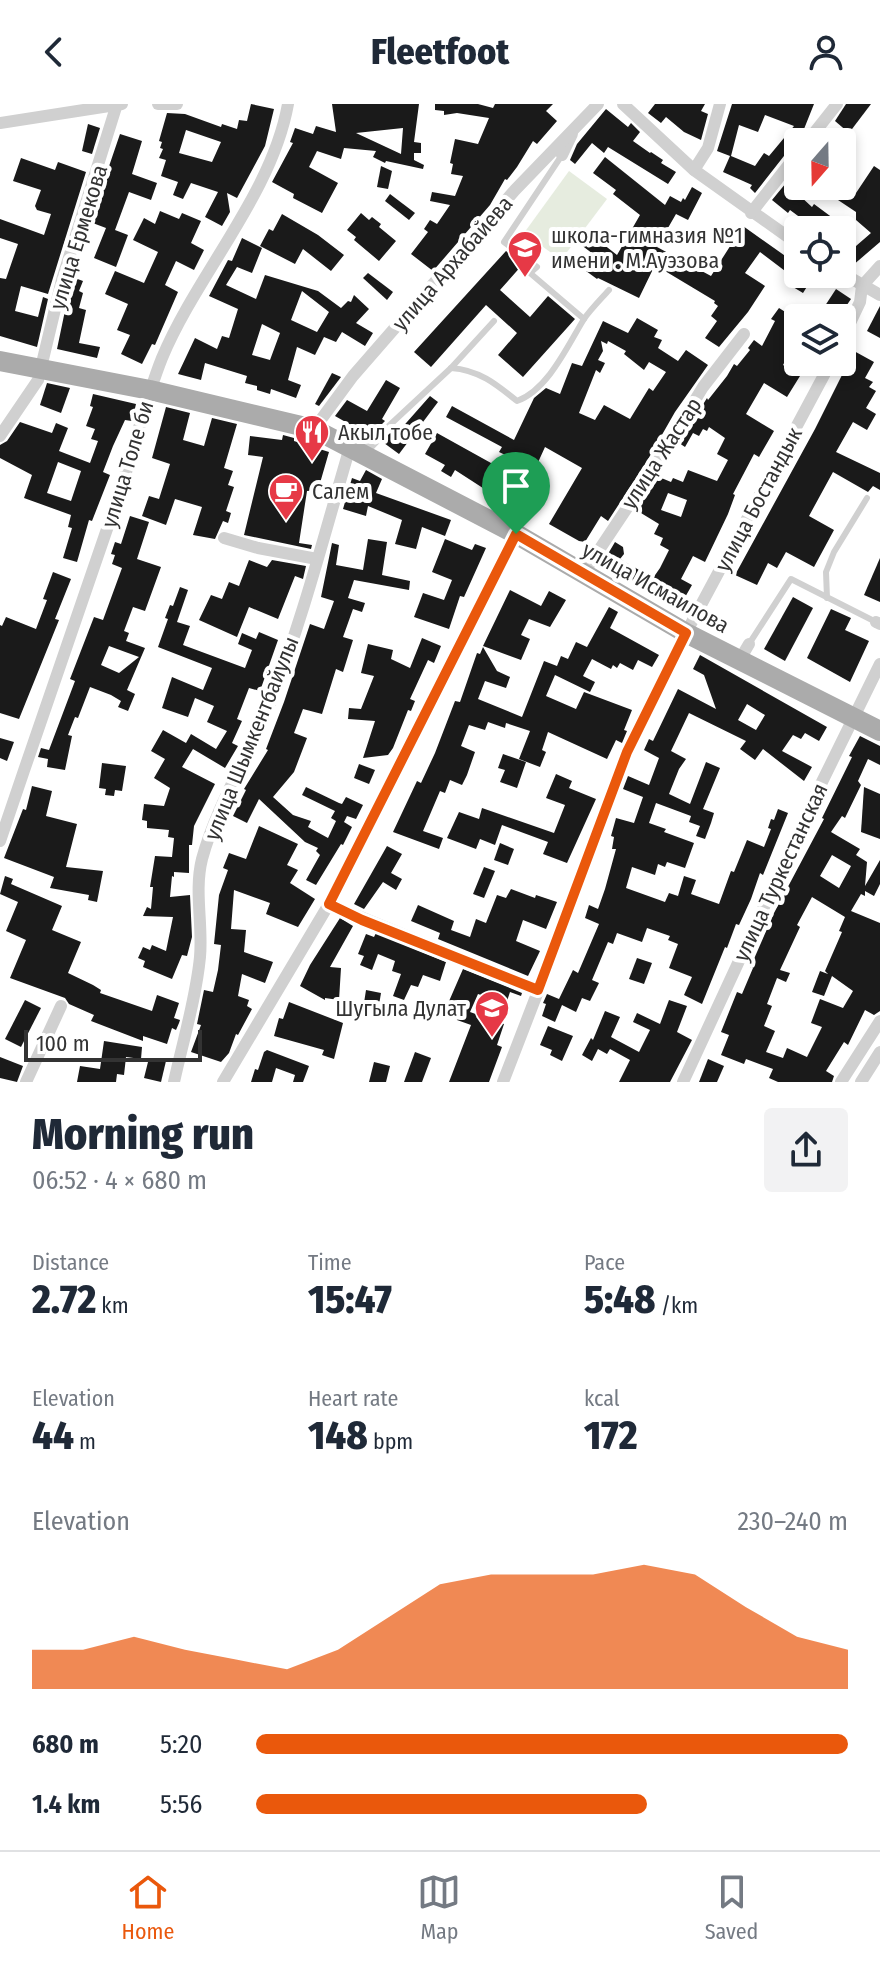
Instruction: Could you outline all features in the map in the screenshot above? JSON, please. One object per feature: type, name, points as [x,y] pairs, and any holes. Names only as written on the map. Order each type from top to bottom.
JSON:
[{"type":"main road","name":"улица Исмаилова","points":[[0,361],[150,390],[314,429],[516,534],[686,633],[744,652],[852,718],[880,731]]},
{"type":"street","name":"улица Ермекова","points":[[0,436],[33,388],[40,369],[62,280],[117,104]]},
{"type":"street","points":[[0,123],[125,104]]},
{"type":"street","points":[[158,104],[177,104]]},
{"type":"street","name":"улица Толе би","points":[[0,841],[164,354],[265,173],[288,104]]},
{"type":"street","name":"улица Архабайева","points":[[314,429],[353,376],[515,190],[598,104]]},
{"type":"street","points":[[623,104],[694,170],[784,235]]},
{"type":"street","points":[[694,170],[708,148],[720,104]]},
{"type":"street","points":[[818,128],[837,104]]},
{"type":"street","points":[[562,155],[573,131]]},
{"type":"street","points":[[751,213],[784,171]]},
{"type":"street","points":[[856,310],[862,286],[880,266]]},
{"type":"street","points":[[856,282],[880,295]]},
{"type":"street","name":"улица Жастар","points":[[583,574],[703,387],[744,334]]},
{"type":"street","name":"улица Бостандык","points":[[503,1082],[627,752],[686,633],[824,376]]},
{"type":"street","points":[[356,450],[379,435]]},
{"type":"street","name":"улица Шымкентбайулы","points":[[174,1082],[199,969],[198,886],[202,863],[211,832],[270,701],[356,450]]},
{"type":"street","points":[[223,1082],[329,904],[516,534]]},
{"type":"street","points":[[224,538],[317,559]]},
{"type":"street","name":"улица Туркестанская","points":[[683,1082],[880,664]]},
{"type":"street","points":[[329,904],[538,990]]},
{"type":"street","points":[[26,1082],[61,1006]]},
{"type":"street","points":[[841,1082],[880,1021]]},
{"type":"street","points":[[861,1082],[880,1052]]},
{"type":"lane","points":[[562,155],[504,242],[537,267],[530,273],[584,319]]},
{"type":"lane","points":[[451,368],[474,372],[490,380],[517,401],[527,397],[564,356],[584,319],[609,290]]},
{"type":"lane","points":[[379,435],[451,368],[494,321]]},
{"type":"lane","points":[[827,598],[826,572],[834,552],[867,498]]},
{"type":"lane","points":[[744,652],[791,579],[878,623]]},
{"type":"shaded area","points":[[569,171],[607,199],[561,260],[524,233]]},
{"type":"building","points":[[251,104],[274,109],[265,146],[237,198],[227,193],[230,212],[222,226],[205,217],[218,192],[191,183],[183,199],[173,195],[178,182],[161,176],[166,160],[159,158],[163,149],[159,141],[167,113],[185,114],[221,127],[222,124],[237,129],[239,120],[247,121]],"holes":[[[186,130],[221,142],[212,162],[179,153]]]},
{"type":"building","points":[[332,104],[419,104],[414,142],[421,143],[421,153],[414,153],[414,160],[424,165],[423,169],[385,163],[373,157],[376,151],[344,148],[341,159],[317,151],[309,167],[338,183],[322,213],[293,198],[294,194],[272,182],[293,143],[290,142],[295,128],[313,134],[316,126],[336,132]],"holes":[[[403,128],[401,154],[356,133]]]},
{"type":"building","points":[[435,104],[478,104],[493,108],[495,104],[553,104],[546,111],[557,121],[537,144],[533,141],[490,205],[433,271],[411,254],[428,232],[424,229],[430,220],[437,224],[450,205],[430,201],[432,192],[455,196],[463,176],[451,174],[455,139],[478,144],[489,118],[457,113],[444,115],[444,111],[435,110]]},
{"type":"building","points":[[655,104],[705,104],[701,111],[708,114],[701,140],[684,132],[666,117],[661,123],[648,113]]},
{"type":"building","points":[[732,104],[814,104],[804,128],[792,128],[794,126],[765,115],[758,132],[739,125],[731,156],[755,166],[764,153],[769,156],[784,138],[784,156],[755,193],[750,188],[752,185],[723,172],[730,156],[717,151]]},
{"type":"building","points":[[846,104],[871,104],[853,128],[843,128],[835,121]]},
{"type":"building","points":[[606,109],[628,127],[631,123],[640,132],[633,141],[676,172],[668,184],[608,147],[604,153],[592,143],[575,164],[570,160],[577,144]]},
{"type":"building","points":[[88,124],[100,128],[92,154],[82,151]]},
{"type":"building","points":[[120,134],[142,141],[132,174],[157,183],[151,200],[129,192],[115,230],[128,235],[116,267],[94,258],[106,228],[90,222]]},
{"type":"building","points":[[605,157],[665,205],[670,196],[681,202],[683,198],[685,200],[692,187],[702,193],[688,220],[676,214],[657,247],[711,276],[743,226],[784,255],[784,270],[760,252],[745,273],[765,286],[719,347],[705,338],[717,321],[711,316],[718,306],[715,301],[655,265],[639,298],[586,271],[597,257],[580,244],[589,233],[617,255],[640,215],[613,194],[616,190],[593,173]]},
{"type":"building","points":[[21,158],[55,170],[58,162],[86,172],[48,294],[21,286],[15,311],[38,317],[43,297],[48,299],[37,347],[0,336],[0,278],[6,279],[18,244],[0,238],[0,219],[44,235],[51,214],[37,210],[35,206],[41,190],[13,181]]},
{"type":"building","points":[[381,166],[392,171],[388,189],[377,187]]},
{"type":"building","points":[[874,166],[880,170],[880,242],[856,263],[856,246],[871,233],[856,220],[856,212],[838,200],[856,200],[856,193]]},
{"type":"building","points":[[784,185],[784,200],[804,200],[830,216],[798,216],[790,210],[788,213],[772,200]]},
{"type":"building","points":[[390,194],[415,213],[409,220],[385,201]]},
{"type":"building","points":[[160,211],[179,219],[182,213],[201,221],[191,243],[204,250],[194,270],[176,261],[165,285],[178,292],[155,345],[152,344],[142,364],[121,354],[130,335],[117,330],[128,304],[105,294],[115,271],[144,283],[158,252],[133,240],[144,218],[155,224]]},
{"type":"building","points":[[361,213],[381,224],[379,227],[396,241],[379,261],[347,230]]},
{"type":"building","points":[[282,214],[344,255],[331,271],[303,249],[295,264],[260,246]]},
{"type":"building","points":[[242,238],[262,248],[252,273],[237,267],[226,285],[256,299],[265,275],[318,291],[341,308],[348,301],[351,302],[354,295],[369,309],[356,323],[373,333],[365,346],[342,332],[336,342],[324,337],[315,355],[297,347],[288,380],[301,385],[296,398],[271,389],[270,394],[257,390],[257,386],[245,383],[247,376],[205,363],[201,380],[178,374],[195,338],[217,349],[222,336],[229,338],[238,309],[209,296],[228,260],[232,261]],"holes":[[[302,291],[329,312],[317,332],[291,320]],[[262,324],[280,333],[270,360],[252,355]]]},
{"type":"building","points":[[506,251],[523,264],[500,290],[530,317],[548,296],[575,319],[523,377],[498,355],[517,333],[486,305],[431,367],[414,352]]},
{"type":"building","points":[[368,273],[393,292],[387,300],[363,278]]},
{"type":"building","points":[[72,277],[83,281],[79,291],[83,293],[79,308],[86,310],[79,343],[100,347],[97,358],[57,349]]},
{"type":"building","points":[[836,289],[851,299],[848,304],[826,304]]},
{"type":"building","points":[[880,306],[880,338],[867,331]]},
{"type":"building","points":[[779,308],[784,311],[784,376],[800,376],[787,397],[764,383],[746,414],[774,431],[759,457],[754,454],[733,494],[728,514],[705,562],[693,556],[681,579],[692,585],[680,606],[602,564],[615,542],[623,547],[624,554],[620,559],[653,578],[669,550],[660,545],[663,538],[654,534],[659,524],[636,510],[659,477],[671,482],[673,478],[683,482],[688,470],[717,481],[728,460],[717,454],[725,438],[709,427],[707,431],[703,429],[699,436],[693,433],[685,447],[679,443],[707,398],[734,364],[737,366],[750,350],[748,348],[754,340],[762,346],[775,321],[771,319]],"holes":[[[668,493],[687,500],[681,517],[661,510]]]},
{"type":"building","points":[[637,318],[658,330],[654,337],[662,340],[658,348],[678,361],[686,350],[708,365],[675,412],[608,521],[601,516],[585,542],[579,541],[549,524],[582,468],[545,447],[535,469],[499,452],[502,447],[446,417],[452,406],[514,440],[534,398],[546,388],[560,394],[572,363],[582,366],[603,321],[628,333]],"holes":[[[601,341],[607,344],[608,341],[626,351],[624,354],[644,370],[649,362],[666,372],[653,391],[649,388],[630,419],[604,405],[595,420],[579,413],[596,370],[600,373],[605,363],[598,360],[603,351]]]},
{"type":"building","points":[[856,352],[874,362],[865,378],[873,382],[869,387],[876,391],[866,408],[876,414],[867,430],[853,422],[836,452],[880,473],[880,490],[873,486],[868,492],[833,472],[809,516],[834,530],[814,567],[786,552],[777,568],[768,563],[757,585],[735,575],[842,376],[856,376]]},
{"type":"building","points":[[332,373],[341,377],[319,406],[315,404]]},
{"type":"building","points":[[386,380],[400,388],[380,426],[365,433],[335,416],[347,400],[367,411]]},
{"type":"building","points":[[47,383],[70,388],[61,413],[40,405]]},
{"type":"building","points":[[93,394],[136,404],[132,421],[125,420],[103,472],[110,475],[92,521],[89,520],[77,562],[63,558],[72,528],[68,527],[71,515],[24,498],[32,475],[0,458],[0,445],[7,441],[20,422],[52,433],[56,423],[68,428],[59,451],[90,463],[98,441],[91,439],[95,429],[86,426],[93,407],[90,406]],"holes":[[[58,462],[81,471],[71,501],[47,493]]]},
{"type":"building","points":[[430,396],[438,402],[399,454],[384,443],[388,435],[395,428],[399,431]]},
{"type":"building","points":[[166,407],[190,413],[183,440],[204,446],[212,418],[237,424],[224,468],[233,471],[228,485],[234,487],[226,511],[231,513],[228,523],[223,521],[215,539],[193,535],[202,507],[175,499],[166,525],[142,516],[149,496],[159,499],[170,464],[152,458]]},
{"type":"building","points":[[437,433],[500,468],[498,473],[513,482],[503,501],[455,470],[451,477],[441,471],[445,465],[425,454]]},
{"type":"building","points":[[283,435],[329,452],[318,490],[307,491],[299,543],[312,545],[311,549],[244,535],[263,457],[248,455],[250,436],[282,440]]},
{"type":"building","points":[[366,470],[382,479],[376,493],[451,520],[445,536],[422,527],[416,549],[395,544],[402,520],[368,506],[366,516],[343,509],[352,478],[360,481]]},
{"type":"building","points":[[130,516],[149,522],[137,559],[161,567],[145,611],[133,607],[124,631],[129,633],[126,641],[145,648],[127,690],[135,694],[128,711],[118,707],[121,701],[90,687],[68,735],[72,736],[65,770],[47,767],[48,759],[38,757],[41,748],[49,750],[75,681],[70,679],[94,617],[103,620],[122,568],[112,564],[115,555],[111,554],[115,542],[121,544]],"holes":[[[109,646],[139,657],[119,673],[101,665]]]},
{"type":"building","points":[[368,539],[387,542],[382,575],[410,581],[409,590],[354,580],[348,598],[365,603],[362,612],[353,609],[343,637],[353,640],[343,672],[336,669],[322,714],[303,709],[294,733],[307,738],[294,772],[273,797],[293,815],[311,821],[308,827],[328,838],[336,821],[331,818],[335,811],[302,795],[306,787],[342,804],[346,797],[363,805],[356,819],[347,816],[344,822],[352,827],[316,885],[306,880],[320,855],[316,851],[318,848],[305,842],[259,799],[247,823],[233,816],[244,789],[268,750],[310,624],[324,629],[334,601],[321,597],[332,543],[339,545],[336,565],[363,570]]},
{"type":"building","points":[[445,539],[472,550],[475,544],[486,548],[464,597],[460,596],[449,629],[414,617],[423,593],[444,600],[452,580],[432,572]]},
{"type":"building","points":[[880,558],[880,602],[864,595]]},
{"type":"building","points":[[249,560],[267,567],[272,560],[306,566],[303,579],[295,576],[278,619],[249,607],[237,637],[199,620],[211,595],[222,599],[229,582],[239,586]]},
{"type":"building","points":[[53,572],[71,579],[55,619],[59,620],[19,719],[0,713],[0,625],[6,617],[36,629]]},
{"type":"building","points":[[180,587],[188,590],[177,622],[190,626],[183,645],[245,668],[252,650],[238,644],[242,633],[256,639],[259,632],[278,640],[260,691],[249,688],[237,719],[242,721],[232,743],[238,746],[225,768],[193,749],[182,767],[215,784],[194,826],[192,845],[189,845],[189,873],[174,872],[172,876],[170,897],[190,895],[192,937],[187,956],[182,955],[172,979],[143,967],[145,961],[138,958],[143,947],[150,950],[152,945],[166,951],[173,917],[143,916],[147,907],[151,909],[153,887],[150,887],[155,856],[172,857],[174,838],[168,837],[169,830],[147,828],[147,821],[142,820],[144,804],[164,806],[170,788],[154,778],[165,759],[151,751],[163,730],[186,743],[191,734],[216,749],[227,731],[207,722],[214,706],[195,698],[188,717],[162,708],[172,677],[203,690],[212,668],[158,647],[168,619],[165,618]]},
{"type":"building","points":[[510,590],[541,606],[549,591],[566,600],[550,627],[529,619],[521,635],[530,639],[521,660],[483,646]]},
{"type":"building","points":[[793,597],[813,608],[785,661],[764,649]]},
{"type":"building","points":[[609,607],[618,612],[610,628],[659,655],[652,667],[638,660],[633,670],[620,663],[617,668],[613,665],[611,669],[592,659],[583,676],[595,682],[590,692],[555,675],[546,696],[576,709],[584,692],[632,710],[622,743],[616,740],[607,759],[548,732],[542,750],[546,752],[540,767],[519,759],[530,731],[506,723],[505,728],[488,722],[485,730],[469,725],[461,746],[475,752],[467,775],[462,785],[450,780],[445,793],[440,791],[423,831],[443,838],[439,849],[393,832],[417,781],[421,783],[455,701],[460,702],[477,653],[480,654],[483,647],[497,671],[510,677],[506,688],[485,681],[478,699],[522,717],[544,661],[557,666],[561,656],[568,659],[576,642],[587,647]]},
{"type":"building","points":[[831,609],[851,618],[845,630],[869,641],[850,682],[807,658]]},
{"type":"building","points":[[422,638],[441,646],[434,663],[428,660],[410,699],[415,701],[411,711],[408,710],[393,748],[388,755],[363,758],[375,721],[348,719],[349,708],[361,709],[374,676],[361,673],[368,644],[393,650],[391,659],[410,668]]},
{"type":"building","points":[[700,655],[827,727],[819,741],[805,733],[801,739],[793,735],[782,751],[812,767],[804,781],[763,749],[755,760],[740,749],[746,741],[689,713],[671,751],[686,759],[669,794],[690,804],[706,762],[720,768],[703,809],[714,813],[711,823],[705,839],[696,836],[700,826],[689,822],[691,816],[656,803],[649,823],[694,843],[685,868],[667,862],[665,867],[658,864],[655,875],[632,867],[626,888],[665,902],[669,893],[678,896],[684,876],[696,880],[691,894],[719,904],[747,840],[764,847],[771,829],[768,828],[771,819],[774,820],[778,809],[788,813],[763,875],[760,873],[702,1004],[684,995],[692,977],[669,968],[678,944],[668,940],[670,936],[647,928],[642,942],[617,933],[613,944],[608,942],[592,980],[599,983],[590,1001],[582,998],[576,1012],[562,1005],[555,1022],[542,1016],[546,1004],[543,1003],[547,994],[559,999],[573,970],[578,973],[599,924],[585,918],[589,905],[598,909],[605,889],[616,849],[612,849],[614,837],[611,836],[616,818],[634,823],[643,797],[623,789],[628,776],[649,785],[659,758],[644,750],[649,739],[653,741],[678,689],[716,709],[704,675],[693,669]],"holes":[[[747,704],[765,715],[756,730],[738,720]]]},
{"type":"building","points":[[860,736],[880,746],[880,765],[868,759],[858,781],[861,785],[845,818],[842,816],[831,832],[860,849],[856,855],[867,862],[865,886],[880,860],[880,884],[874,896],[865,891],[865,896],[861,894],[851,911],[880,923],[880,1011],[874,1015],[865,1010],[848,1045],[844,1042],[826,1071],[834,1076],[832,1082],[778,1082],[769,1078],[773,1069],[746,1059],[744,1064],[721,1055],[729,1035],[721,1032],[737,992],[742,994],[774,913],[824,819],[852,757],[849,756]],"holes":[[[832,855],[851,866],[839,888],[820,876]],[[812,897],[845,917],[825,971],[828,974],[820,971],[812,992],[824,996],[832,976],[853,991],[843,1008],[820,999],[811,1023],[822,1027],[807,1057],[787,1048],[783,1058],[766,1052],[775,1031],[764,1026],[772,1006],[767,1004],[777,978],[786,982],[790,973],[780,970],[800,927],[797,925]]]},
{"type":"building","points":[[0,738],[14,742],[7,761],[0,758]]},
{"type":"building","points":[[503,754],[526,762],[517,788],[500,782],[505,770],[498,768]]},
{"type":"building","points":[[102,763],[126,766],[122,791],[115,790],[114,796],[105,795],[106,789],[99,788]]},
{"type":"building","points":[[359,764],[375,770],[369,784],[354,778]]},
{"type":"building","points":[[556,774],[572,781],[569,788],[596,799],[567,863],[543,854],[548,842],[502,825],[495,845],[480,839],[476,849],[447,838],[459,812],[479,819],[482,808],[554,833],[565,805],[546,798]]},
{"type":"building","points":[[32,786],[52,791],[46,816],[77,824],[66,867],[103,871],[97,902],[88,900],[89,895],[50,888],[54,877],[4,858],[23,809],[26,810]]},
{"type":"building","points":[[864,787],[880,794],[880,839],[861,832]]},
{"type":"building","points":[[259,826],[298,844],[287,865],[298,870],[290,883],[315,899],[298,927],[266,914],[270,903],[234,890],[231,929],[246,930],[244,952],[273,962],[265,983],[242,974],[238,996],[249,1000],[247,1006],[252,1009],[221,1062],[191,1052],[201,1025],[197,1024],[204,990],[213,992],[218,970],[221,945],[214,944],[219,895],[228,870],[223,868],[229,853],[246,859]]},
{"type":"building","points":[[500,843],[514,849],[508,865],[494,860]]},
{"type":"building","points":[[387,846],[402,854],[391,873],[402,879],[396,890],[383,882],[364,909],[354,904]]},
{"type":"building","points":[[484,867],[495,871],[484,898],[473,894]]},
{"type":"building","points":[[5,876],[13,879],[11,884],[62,906],[52,930],[81,942],[68,973],[101,990],[100,993],[152,1011],[157,995],[179,1003],[174,1018],[180,1020],[176,1030],[172,1028],[167,1044],[143,1036],[143,1041],[91,1021],[94,1015],[69,1004],[65,998],[10,978],[26,940],[6,931],[18,902],[0,894]]},
{"type":"building","points":[[511,889],[557,902],[546,929],[523,920],[516,941],[540,951],[528,976],[438,939],[440,933],[411,921],[418,905],[454,921],[451,930],[470,937],[476,919],[486,923],[497,895],[506,898]]},
{"type":"building","points":[[340,918],[353,926],[330,967],[341,968],[339,1000],[325,1000],[300,986]]},
{"type":"building","points":[[376,933],[446,962],[440,981],[423,975],[418,987],[411,985],[404,1000],[393,996],[401,974],[392,971],[395,961],[378,954],[372,970],[360,965],[364,956],[358,954],[366,934],[374,937]]},
{"type":"building","points":[[637,958],[652,963],[644,984],[629,979]]},
{"type":"building","points":[[463,969],[522,993],[521,996],[510,992],[506,1004],[478,994],[470,1012],[504,1024],[497,1045],[502,1047],[489,1082],[449,1082],[471,1025],[443,1015]]},
{"type":"building","points":[[366,990],[381,993],[379,1005],[364,1003]]},
{"type":"building","points":[[25,1000],[41,1008],[21,1047],[5,1039]]},
{"type":"building","points":[[669,1000],[687,1006],[677,1032],[692,1040],[670,1082],[619,1082],[630,1060],[610,1049],[607,1054],[598,1049],[592,1061],[582,1055],[591,1038],[593,1040],[605,1011],[620,1017],[611,1037],[639,1052],[650,1030],[633,1022],[637,1013],[660,1024]]},
{"type":"building","points":[[289,1002],[343,1023],[334,1059],[322,1055],[324,1050],[274,1036],[279,1018],[283,1019]]},
{"type":"building","points":[[548,1026],[573,1036],[562,1061],[550,1055],[552,1050],[540,1045]]},
{"type":"building","points":[[104,1041],[142,1047],[141,1059],[126,1057],[124,1075],[117,1074],[116,1082],[77,1082],[80,1066],[100,1069]]},
{"type":"building","points":[[267,1050],[309,1066],[303,1082],[293,1082],[295,1075],[276,1068],[272,1082],[251,1082]]},
{"type":"building","points":[[415,1052],[431,1058],[422,1082],[404,1082]]},
{"type":"building","points":[[0,1057],[23,1066],[17,1082],[0,1078]]},
{"type":"building","points":[[149,1058],[166,1061],[161,1082],[144,1078]]},
{"type":"building","points":[[708,1059],[724,1066],[717,1082],[699,1082]]},
{"type":"building","points":[[374,1062],[390,1066],[386,1082],[369,1082]]},
{"type":"place","name":"школа-гимназия №1 имени . М.Ауэзова","points":[[525,279]]},
{"type":"place","name":"Акыл тобе","points":[[312,463]]},
{"type":"place","name":"Салем","points":[[286,522]]},
{"type":"place","name":"Шугыла Дулат","points":[[492,1039]]},
{"type":"route","points":[[516,534],[686,633],[627,752],[538,990],[329,904],[516,534]]}]
